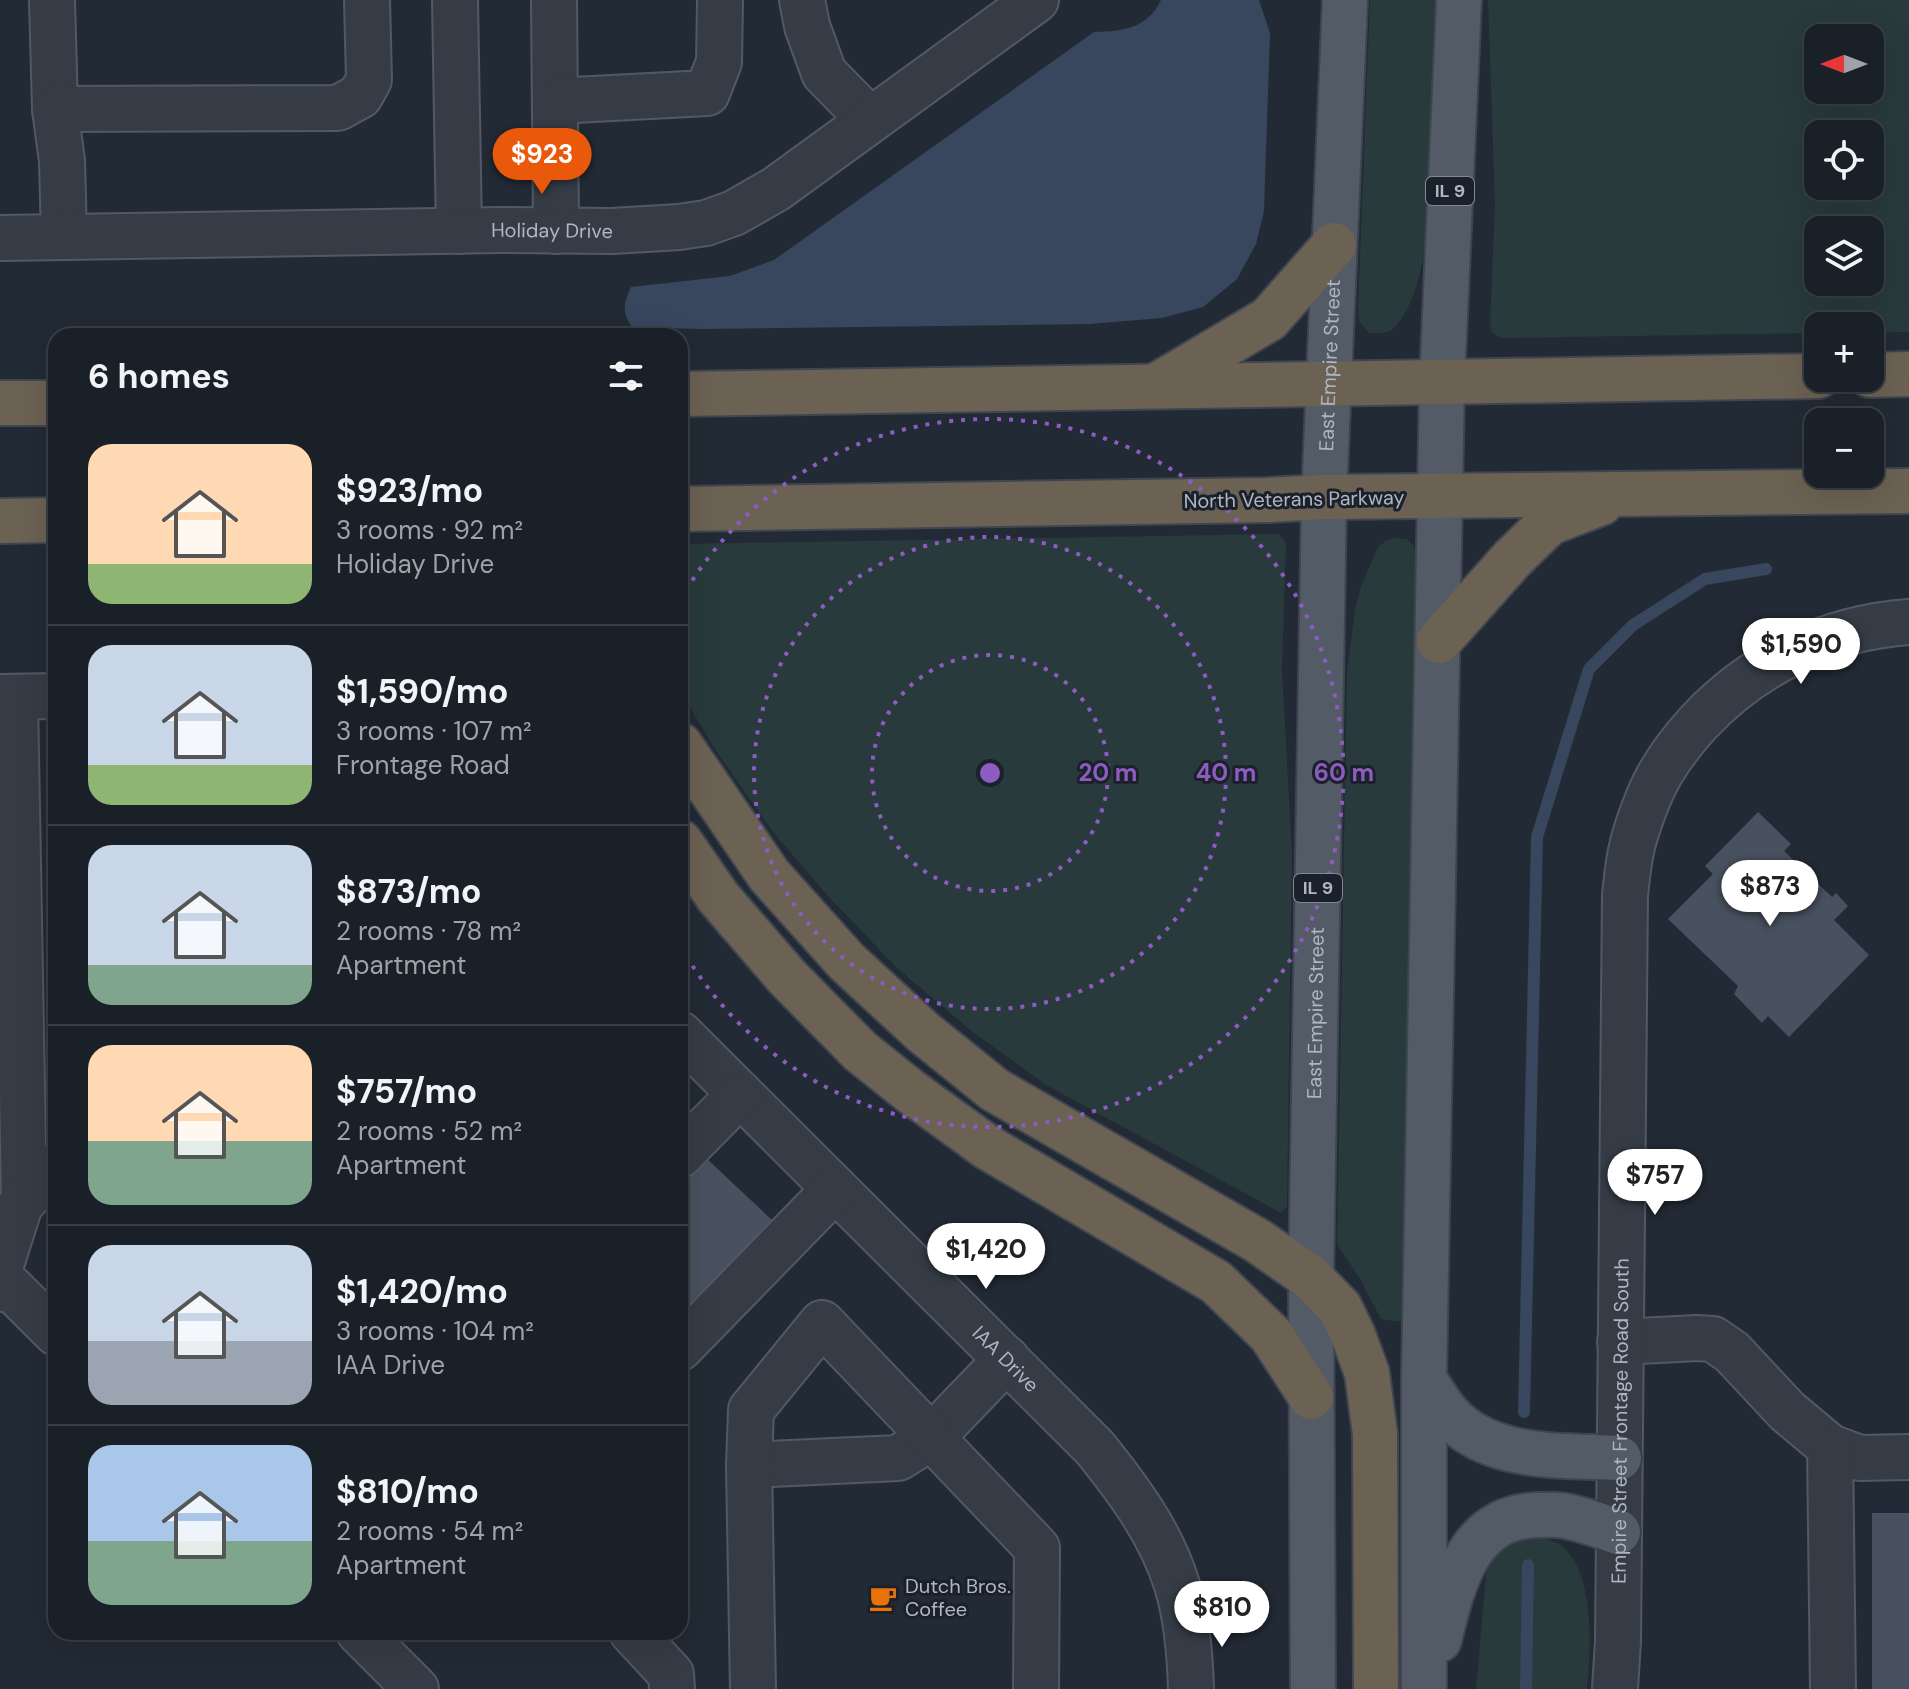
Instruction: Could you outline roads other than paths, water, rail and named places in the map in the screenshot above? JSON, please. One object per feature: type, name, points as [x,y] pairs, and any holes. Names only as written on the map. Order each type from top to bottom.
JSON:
[{"type":"highway","points":[[1155,386],[1269,319],[1334,245]]},
{"type":"highway","points":[[1884,375],[1909,374]]},
{"type":"highway","points":[[688,394],[1804,376]]},
{"type":"highway","points":[[0,403],[48,403]]},
{"type":"highway","name":"North Veterans Parkway","points":[[688,509],[1324,497],[1909,491]]},
{"type":"highway","points":[[1439,641],[1513,558],[1549,523],[1626,494]]},
{"type":"highway","points":[[0,521],[48,520]]},
{"type":"highway","points":[[688,757],[769,875],[847,962],[923,1032],[995,1090],[1258,1241],[1311,1278],[1340,1308],[1367,1373],[1375,1434],[1376,1689]]},
{"type":"highway","points":[[688,854],[718,897],[787,977],[860,1051],[987,1147],[1216,1282],[1271,1335],[1311,1397]]},
{"type":"main road","name":"East Empire Street","points":[[1313,1689],[1311,1278],[1324,497],[1345,0]]},
{"type":"main road","name":"IL 9","points":[[1426,1689],[1424,1379],[1442,382],[1459,0]]},
{"type":"main road","points":[[1424,1379],[1448,1414],[1459,1424],[1497,1445],[1545,1455],[1619,1458]]},
{"type":"main road","points":[[1426,1689],[1450,1594],[1460,1569],[1474,1545],[1494,1527],[1507,1519],[1529,1515],[1564,1515],[1618,1532]]},
{"type":"street","points":[[52,0],[55,109],[62,161],[64,237]]},
{"type":"street","points":[[55,109],[338,108],[360,96],[369,80],[367,0]]},
{"type":"street","points":[[455,0],[459,231]]},
{"type":"street","points":[[554,0],[556,231]]},
{"type":"street","points":[[555,101],[707,93],[719,62],[720,0]]},
{"type":"street","points":[[802,0],[807,26],[824,73],[870,120]]},
{"type":"street","name":"Holiday Drive","points":[[0,238],[612,231],[706,223],[734,213],[776,189],[1036,0]]},
{"type":"street","name":"Empire Street Frontage Road South","points":[[1615,1689],[1625,895],[1632,845],[1651,792],[1667,762],[1687,735],[1735,688],[1762,668],[1823,639],[1855,629],[1909,622]]},
{"type":"street","points":[[24,697],[24,1200]]},
{"type":"street","name":"IAA Drive","points":[[688,1042],[1095,1448],[1132,1494],[1159,1542],[1177,1584],[1184,1614],[1191,1689]]},
{"type":"street","points":[[688,1147],[740,1094]]},
{"type":"street","points":[[0,1268],[20,1205],[48,1174]]},
{"type":"street","points":[[688,1340],[835,1189]]},
{"type":"street","points":[[0,1289],[11,1288],[48,1325]]},
{"type":"street","points":[[753,1689],[751,1410],[822,1323],[1037,1548],[1036,1689]]},
{"type":"street","points":[[1620,1342],[1713,1339],[1732,1352],[1787,1411],[1830,1447],[1860,1458],[1909,1457]]},
{"type":"street","points":[[749,1465],[898,1458],[932,1437],[1007,1359]]},
{"type":"street","points":[[1830,1447],[1833,1689]]},
{"type":"street","points":[[367,1640],[416,1689]]},
{"type":"street","points":[[639,1640],[671,1674],[672,1689]]},
{"type":"water","points":[[1161,0],[1259,0],[1270,33],[1264,211],[1256,244],[1237,279],[1203,307],[1162,318],[1090,324],[702,329],[632,327],[625,307],[631,287],[730,276],[774,260],[1094,32],[1133,26],[1155,10]]},
{"type":"waterway","points":[[1524,1412],[1537,837],[1589,669],[1633,625],[1705,579],[1766,569]]},
{"type":"waterway","points":[[1526,1689],[1528,1565]]},
{"type":"place","name":"Dutch Bros. Coffee","points":[[883,1598]]}]
